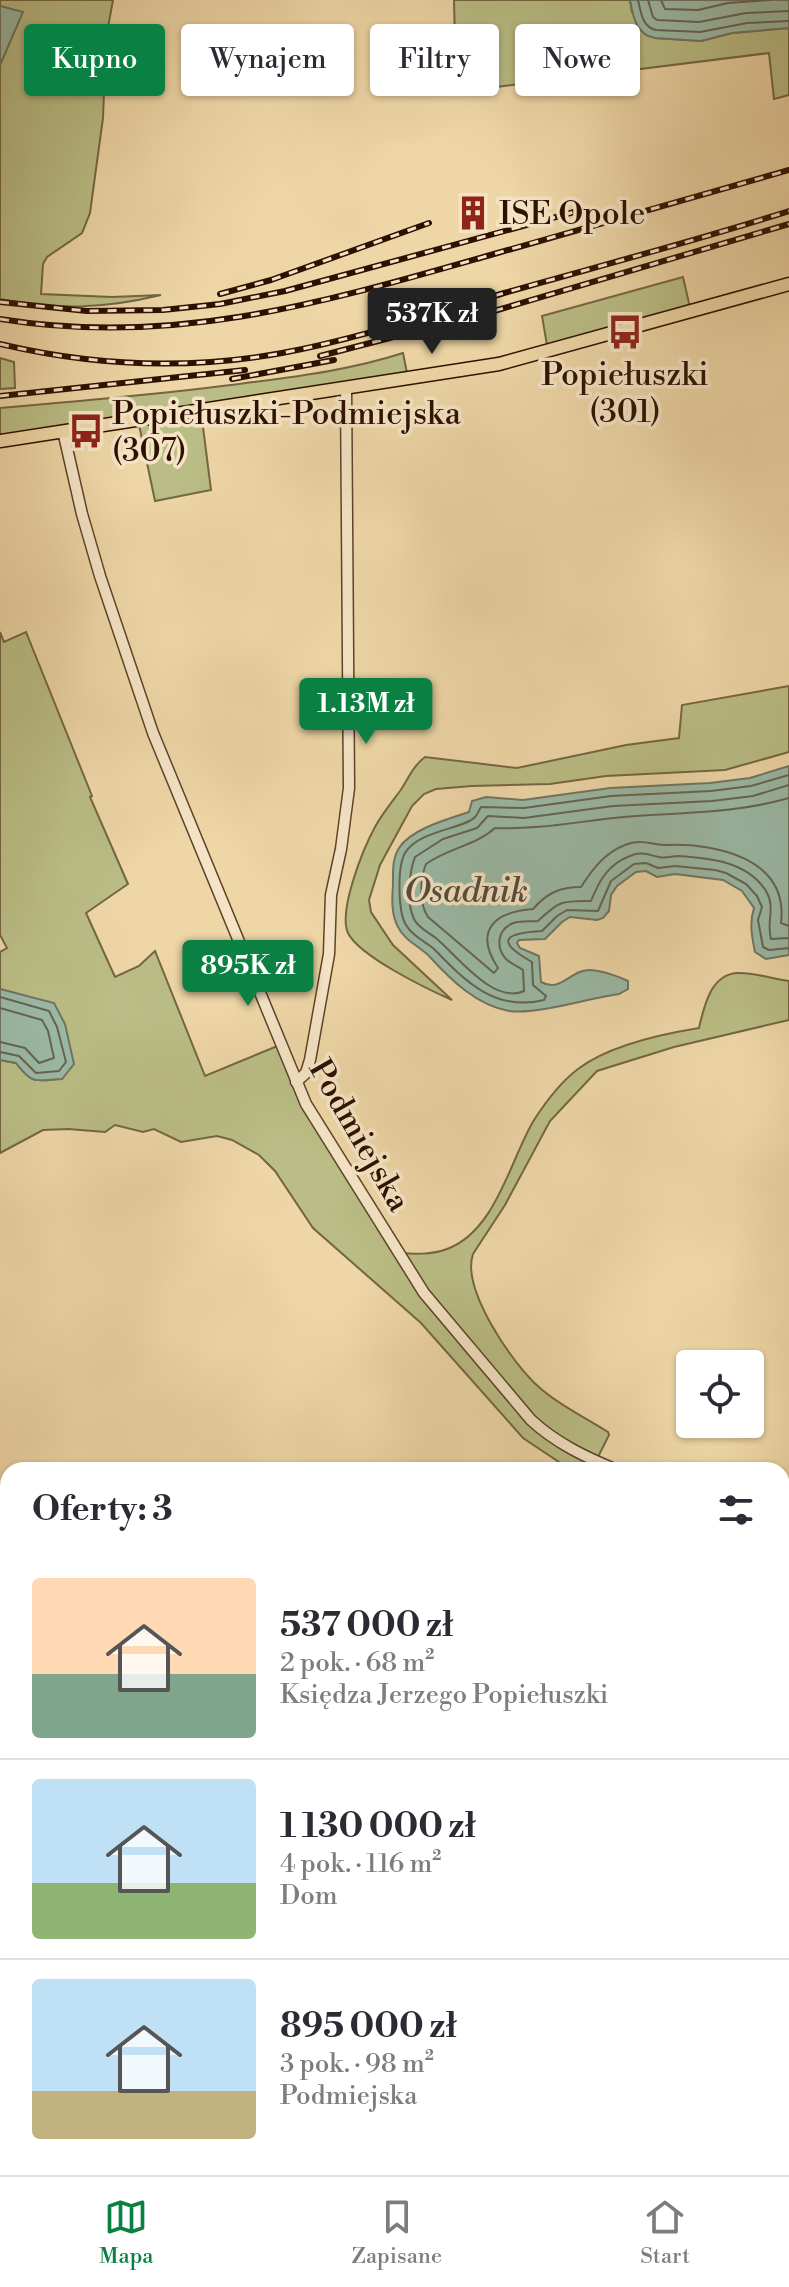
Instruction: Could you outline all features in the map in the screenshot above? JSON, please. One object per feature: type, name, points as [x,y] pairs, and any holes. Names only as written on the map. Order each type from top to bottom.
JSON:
[{"type":"main road","points":[[0,441],[512,361],[789,284]]},
{"type":"street","points":[[296,1082],[306,1073],[310,1060],[329,954],[331,895],[349,788],[346,387]]},
{"type":"street","name":"Podmiejska","points":[[69,430],[82,514],[149,723],[296,1082],[321,1130],[437,1311],[538,1426],[574,1451],[599,1462]]},
{"type":"green space","points":[[0,0],[113,0],[109,24],[24,24],[24,96],[104,96],[90,213],[82,233],[47,257],[43,264],[41,294],[112,297],[161,295],[81,306],[0,299],[0,65],[22,13],[0,6]]},
{"type":"green space","points":[[454,0],[630,0],[632,12],[655,38],[701,41],[732,33],[789,28],[789,95],[774,99],[769,53],[640,69],[640,24],[515,24],[515,85],[499,87],[499,24],[455,24]]},
{"type":"green space","points":[[683,277],[691,312],[548,351],[542,316]]},
{"type":"green space","points":[[403,353],[408,378],[201,411],[211,490],[155,501],[138,420],[0,441],[0,408],[286,378]]},
{"type":"green space","points":[[0,358],[14,362],[15,388],[0,389]]},
{"type":"green space","points":[[0,632],[4,642],[26,632],[90,797],[128,884],[86,913],[115,977],[139,966],[155,951],[205,1076],[282,1044],[300,1092],[398,1253],[441,1251],[464,1240],[478,1227],[500,1193],[534,1120],[554,1093],[578,1069],[620,1048],[699,1028],[710,993],[720,979],[728,975],[750,974],[789,981],[789,1020],[674,1047],[597,1071],[550,1121],[505,1205],[473,1254],[471,1269],[482,1306],[516,1362],[540,1388],[608,1432],[596,1461],[598,1462],[559,1462],[523,1438],[421,1323],[313,1228],[275,1171],[259,1155],[232,1140],[217,1136],[181,1142],[154,1129],[143,1132],[115,1125],[105,1132],[43,1130],[0,1153],[0,1060],[16,1063],[36,1080],[62,1079],[42,1001],[0,989],[0,952],[7,948],[0,935]]},
{"type":"green space","points":[[789,686],[789,752],[725,770],[606,776],[550,784],[472,786],[436,789],[424,794],[412,806],[380,865],[369,900],[371,912],[393,945],[452,1000],[365,952],[348,933],[346,910],[364,850],[375,827],[425,757],[517,768],[626,745],[679,738],[682,705]]},
{"type":"water","points":[[630,0],[789,0],[789,28],[732,33],[701,41],[649,36],[640,29]]},
{"type":"water","points":[[0,6],[23,12],[0,65]]},
{"type":"water","name":"Osadnik","points":[[789,766],[789,955],[766,959],[755,952],[751,925],[754,908],[742,891],[723,880],[675,874],[657,877],[646,871],[636,872],[617,886],[611,895],[609,911],[603,918],[570,917],[545,939],[519,940],[517,943],[520,948],[539,956],[541,982],[548,985],[560,983],[582,971],[593,970],[628,981],[628,989],[619,994],[548,1008],[509,1011],[486,1003],[465,990],[404,936],[396,922],[392,906],[393,871],[399,848],[421,830],[469,812],[472,801],[486,797],[523,800],[610,788],[710,783],[750,778]]},
{"type":"water","points":[[0,989],[54,1003],[65,1024],[74,1064],[62,1079],[36,1080],[16,1063],[0,1060]]},
{"type":"railway","points":[[0,319],[64,326],[126,328],[247,316],[366,290],[789,170]]},
{"type":"railway","points":[[0,302],[87,311],[163,310],[220,304],[285,291],[585,209]]},
{"type":"railway","points":[[0,344],[70,357],[141,363],[211,362],[282,353],[394,326],[789,211]]},
{"type":"railway","points":[[220,294],[271,280],[429,223]]},
{"type":"railway","points":[[320,356],[494,311],[789,224]]},
{"type":"railway","points":[[232,379],[334,360]]},
{"type":"railway","points":[[0,396],[245,370]]},
{"type":"place","name":"ISE Opole","points":[[473,213]]},
{"type":"place","name":"Popiełuszki (301)","points":[[625,332]]},
{"type":"place","name":"Popiełuszki-Podmiejska (307)","points":[[86,431]]}]
